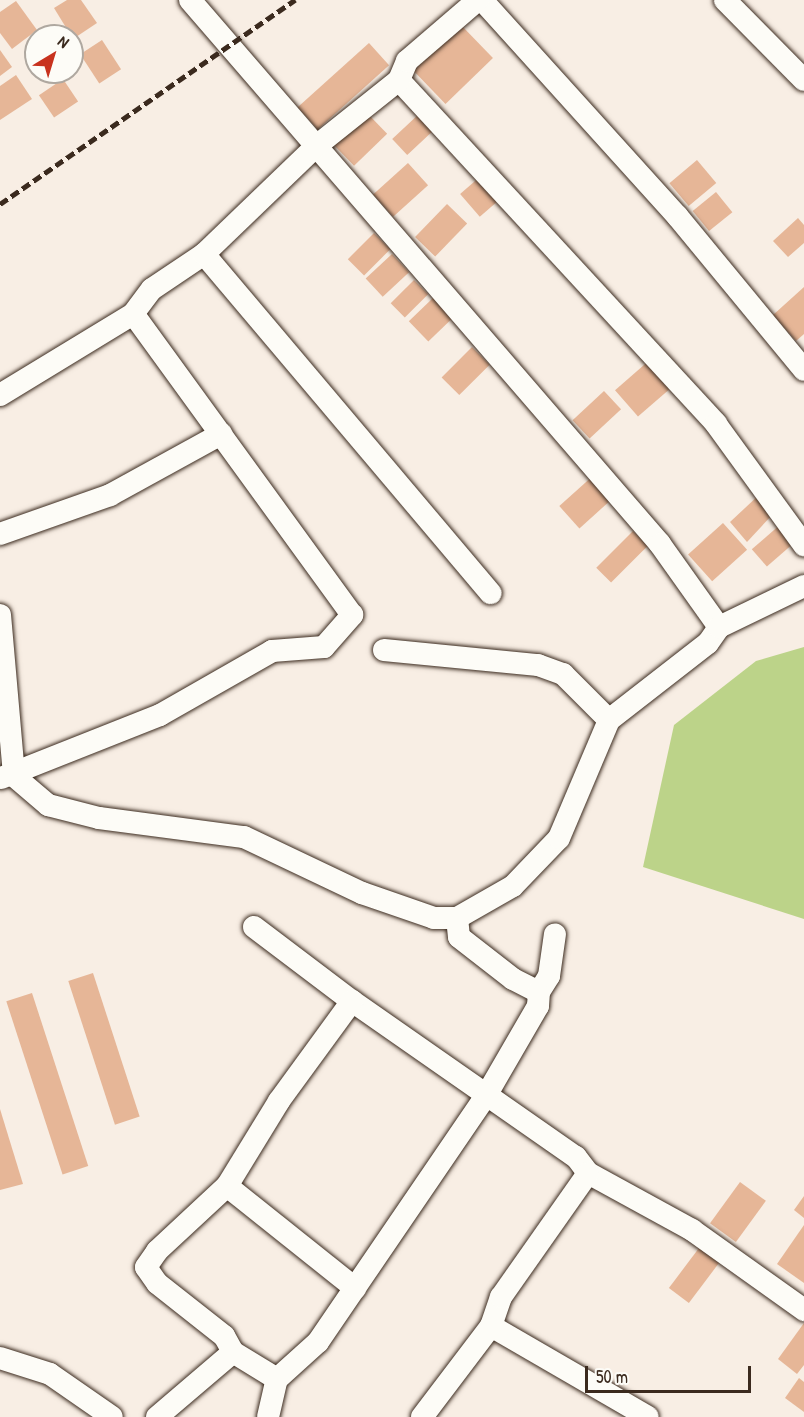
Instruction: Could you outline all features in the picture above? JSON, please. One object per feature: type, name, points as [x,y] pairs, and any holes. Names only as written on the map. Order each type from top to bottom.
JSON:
[{"type":"street","points":[[190,0],[660,544],[719,627]]},
{"type":"street","points":[[0,395],[133,314],[152,290],[204,254],[315,147],[399,80],[407,61],[480,0],[678,217],[804,370]]},
{"type":"street","points":[[725,0],[804,80]]},
{"type":"street","points":[[399,80],[716,424],[804,545]]},
{"type":"street","points":[[204,254],[490,593]]},
{"type":"street","points":[[7,777],[160,716],[272,651],[324,647],[352,615],[133,314]]},
{"type":"street","points":[[0,534],[110,495],[221,434]]},
{"type":"street","points":[[7,777],[48,805],[99,818],[244,837],[362,893],[434,918],[456,918],[513,886],[559,838],[609,720],[708,643],[719,627],[804,586]]},
{"type":"street","points":[[0,615],[7,777]]},
{"type":"street","points":[[384,650],[538,665],[563,674],[609,720]]},
{"type":"street","points":[[456,918],[459,937],[513,979],[539,992]]},
{"type":"street","points":[[254,927],[352,1001],[576,1157],[588,1173],[692,1230],[804,1310]]},
{"type":"street","points":[[268,1417],[277,1379],[318,1342],[487,1094],[538,1006],[539,992],[549,976],[555,934]]},
{"type":"street","points":[[277,1379],[233,1352],[224,1336],[157,1283],[146,1267],[157,1251],[227,1186],[279,1101],[352,1001]]},
{"type":"street","points":[[422,1417],[491,1326],[501,1297],[588,1173]]},
{"type":"street","points":[[227,1186],[355,1288]]},
{"type":"street","points":[[491,1326],[648,1417]]},
{"type":"street","points":[[157,1417],[233,1352]]},
{"type":"street","points":[[0,1358],[50,1374],[112,1417]]},
{"type":"green space","points":[[804,647],[804,919],[643,867],[674,725],[756,661]]},
{"type":"building","points":[[67,0],[81,0],[97,23],[84,32],[84,24],[64,24],[54,8]]},
{"type":"building","points":[[16,1],[33,24],[24,24],[24,40],[12,49],[0,33],[0,12]]},
{"type":"building","points":[[461,25],[493,58],[445,104],[414,71]]},
{"type":"building","points":[[102,40],[121,69],[99,84],[84,60],[84,52]]},
{"type":"building","points":[[369,43],[389,65],[318,130],[298,107]]},
{"type":"building","points":[[0,50],[12,67],[0,76]]},
{"type":"building","points":[[16,75],[32,99],[0,120],[0,86]]},
{"type":"building","points":[[56,84],[66,84],[78,101],[54,118],[39,95]]},
{"type":"building","points":[[367,113],[387,134],[354,166],[334,145]]},
{"type":"building","points":[[420,113],[435,129],[407,155],[392,139]]},
{"type":"building","points":[[697,160],[716,183],[689,206],[669,183]]},
{"type":"building","points":[[408,163],[428,185],[393,217],[373,194]]},
{"type":"building","points":[[482,175],[502,198],[480,217],[460,194]]},
{"type":"building","points":[[716,192],[732,212],[709,231],[693,211]]},
{"type":"building","points":[[447,204],[467,223],[435,257],[415,237]]},
{"type":"building","points":[[798,218],[804,225],[804,243],[788,257],[773,241]]},
{"type":"building","points":[[374,233],[390,249],[364,275],[348,259]]},
{"type":"building","points":[[392,254],[409,272],[383,297],[366,279]]},
{"type":"building","points":[[414,280],[428,294],[405,317],[391,303]]},
{"type":"building","points":[[804,287],[804,334],[796,341],[773,315]]},
{"type":"building","points":[[434,297],[453,317],[428,341],[409,321]]},
{"type":"building","points":[[472,347],[490,365],[459,395],[442,377]]},
{"type":"building","points":[[652,358],[675,384],[638,417],[615,390]]},
{"type":"building","points":[[604,391],[621,409],[590,439],[573,420]]},
{"type":"building","points":[[595,474],[615,496],[579,528],[559,506]]},
{"type":"building","points":[[760,494],[773,514],[747,542],[730,522]]},
{"type":"building","points":[[723,523],[747,550],[712,581],[688,554]]},
{"type":"building","points":[[782,523],[797,540],[767,567],[752,549]]},
{"type":"building","points":[[633,531],[648,546],[611,583],[596,568]]},
{"type":"building","points":[[93,973],[140,1117],[115,1125],[68,981]]},
{"type":"building","points":[[32,993],[88,1166],[63,1174],[6,1001]]},
{"type":"building","points":[[0,1109],[23,1184],[0,1190]]},
{"type":"building","points":[[740,1182],[766,1201],[736,1242],[710,1223]]},
{"type":"building","points":[[804,1196],[804,1218],[794,1210]]},
{"type":"building","points":[[804,1225],[804,1283],[777,1264]]},
{"type":"building","points":[[699,1248],[719,1263],[689,1303],[669,1288]]},
{"type":"building","points":[[804,1323],[804,1365],[797,1374],[778,1359]]},
{"type":"building","points":[[799,1378],[804,1382],[804,1412],[785,1398]]},
{"type":"railway","points":[[0,204],[295,0]]}]
